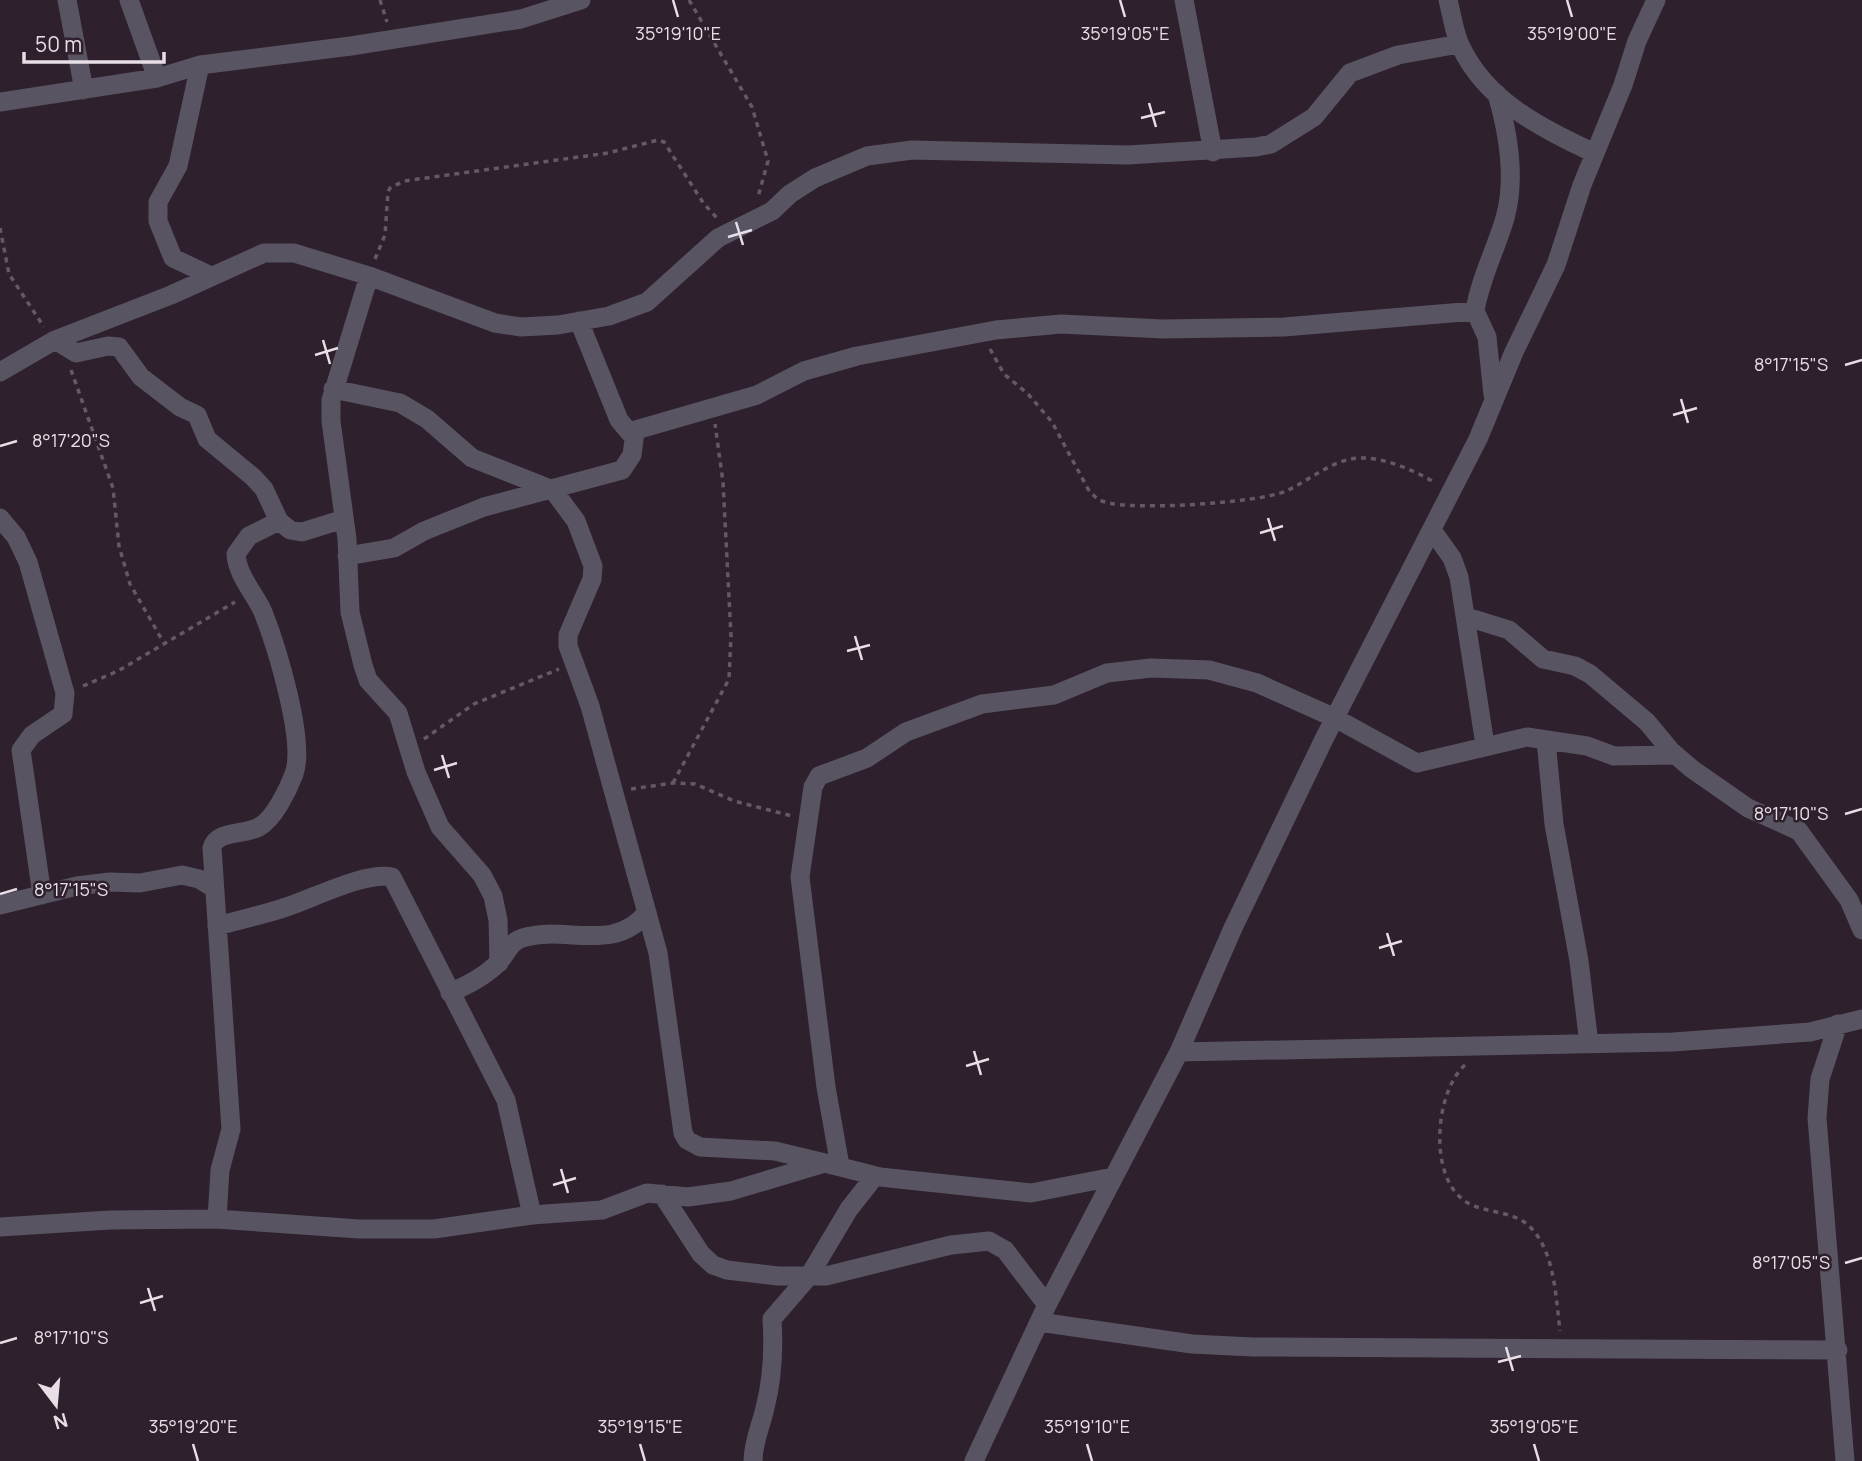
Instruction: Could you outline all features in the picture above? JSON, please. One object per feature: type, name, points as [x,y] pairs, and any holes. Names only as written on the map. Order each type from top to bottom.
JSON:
[{"type":"street","points":[[66,0],[84,90]]},
{"type":"street","points":[[129,0],[157,78]]},
{"type":"street","points":[[0,102],[157,78],[200,65],[351,46],[521,19],[581,0]]},
{"type":"street","points":[[1184,0],[1213,152]]},
{"type":"street","points":[[1448,0],[1459,44],[1469,62],[1497,94],[1523,117],[1594,153]]},
{"type":"street","points":[[974,1461],[1043,1313],[1179,1052],[1233,928],[1493,403],[1556,265],[1594,153],[1623,85],[1637,41],[1656,0]]},
{"type":"street","points":[[0,372],[58,343],[254,256],[275,253],[294,253],[369,276],[495,323],[521,327],[608,316],[646,302],[718,238],[772,211],[790,194],[815,178],[867,156],[891,152],[1128,155],[1213,152],[1256,147],[1280,139],[1314,117],[1350,74],[1369,64],[1459,44]]},
{"type":"street","points":[[200,65],[178,166],[160,195],[158,220],[173,258],[211,276]]},
{"type":"street","points":[[1493,403],[1487,337],[1475,311],[1506,214],[1509,162],[1505,123],[1497,94]]},
{"type":"street","points":[[369,276],[334,389],[331,421],[344,519],[349,612],[368,680],[398,713],[440,827],[482,875],[493,896],[498,920],[499,963]]},
{"type":"street","points":[[579,321],[619,420],[624,428],[635,432],[757,395],[804,371],[857,356],[981,333],[1061,324],[1163,329],[1283,327],[1475,311]]},
{"type":"street","points":[[58,343],[76,353],[108,346],[120,347],[141,377],[180,407],[197,415],[210,443],[253,477],[264,489],[279,521],[290,530],[302,532],[344,519]]},
{"type":"street","points":[[334,389],[400,403],[427,419],[472,458],[553,490],[576,521],[593,566],[592,579],[568,635],[658,953],[680,1115],[687,1140],[700,1147],[775,1151],[875,1176],[1031,1193],[1113,1177]]},
{"type":"street","points":[[347,556],[394,548],[459,516],[622,470],[632,455],[635,432]]},
{"type":"street","points":[[0,518],[16,537],[27,562],[65,693],[63,714],[32,736],[21,750],[42,895]]},
{"type":"street","points":[[217,1219],[220,1170],[231,1129],[214,888],[215,841],[259,827],[275,808],[296,766],[288,691],[263,612],[237,565],[236,554],[249,536],[279,521]]},
{"type":"street","points":[[1432,530],[1452,558],[1467,617],[1485,745]]},
{"type":"street","points":[[1467,617],[1480,623],[1500,626],[1543,659],[1575,666],[1590,674],[1647,722],[1676,755],[1748,808],[1787,823],[1807,838],[1849,900],[1862,930]]},
{"type":"street","points":[[833,1164],[800,877],[807,819],[813,786],[819,776],[867,758],[906,732],[982,704],[1054,695],[1118,670],[1151,668],[1225,673],[1280,691],[1417,763],[1527,737],[1587,746],[1614,756],[1676,755]]},
{"type":"street","points":[[1546,740],[1554,824],[1579,961],[1589,1044]]},
{"type":"street","points":[[0,905],[77,886],[110,882],[140,883],[182,875],[199,879],[214,888]]},
{"type":"street","points":[[217,926],[389,876],[395,880],[506,1100],[532,1215]]},
{"type":"street","points":[[450,993],[479,980],[499,963],[508,947],[519,939],[542,934],[586,938],[625,930],[638,923],[647,912]]},
{"type":"street","points":[[1179,1052],[1673,1042],[1810,1032],[1862,1019]]},
{"type":"street","points":[[1838,1024],[1820,1079],[1817,1118],[1838,1350],[1844,1461]]},
{"type":"street","points":[[0,1227],[110,1220],[217,1219],[359,1228],[434,1229],[532,1215],[601,1210],[648,1193],[688,1197],[731,1191],[833,1164]]},
{"type":"street","points":[[753,1461],[753,1445],[761,1427],[772,1375],[772,1320],[809,1276],[849,1209],[875,1176]]},
{"type":"street","points":[[662,1194],[701,1254],[713,1265],[740,1272],[809,1276],[851,1271],[951,1245],[989,1241],[1005,1250],[1043,1313],[1192,1344],[1253,1347],[1562,1346],[1838,1350]]},
{"type":"path","points":[[380,0],[391,38]]},
{"type":"path","points":[[369,276],[385,235],[388,192],[395,184],[496,167],[608,153],[658,140],[670,149],[704,204],[716,218],[741,225],[768,161],[765,144],[752,107],[689,0]]},
{"type":"path","points":[[0,228],[9,274],[38,321],[58,343],[113,488],[119,546],[130,584],[165,645]]},
{"type":"path","points":[[981,333],[1004,374],[1028,394],[1052,422],[1088,489],[1096,499],[1106,503],[1163,508],[1264,497],[1286,491],[1328,467],[1362,458],[1415,471],[1451,492]]},
{"type":"path","points":[[673,783],[729,679],[731,636],[721,449],[711,409]]},
{"type":"path","points":[[65,693],[118,671],[165,645],[214,612],[253,593]]},
{"type":"path","points":[[410,751],[434,730],[474,704],[574,663]]},
{"type":"path","points":[[612,793],[673,783],[695,784],[764,811],[807,819]]},
{"type":"path","points":[[1486,1046],[1449,1082],[1442,1103],[1440,1135],[1444,1162],[1459,1197],[1468,1203],[1520,1218],[1533,1230],[1549,1264],[1562,1346]]}]
